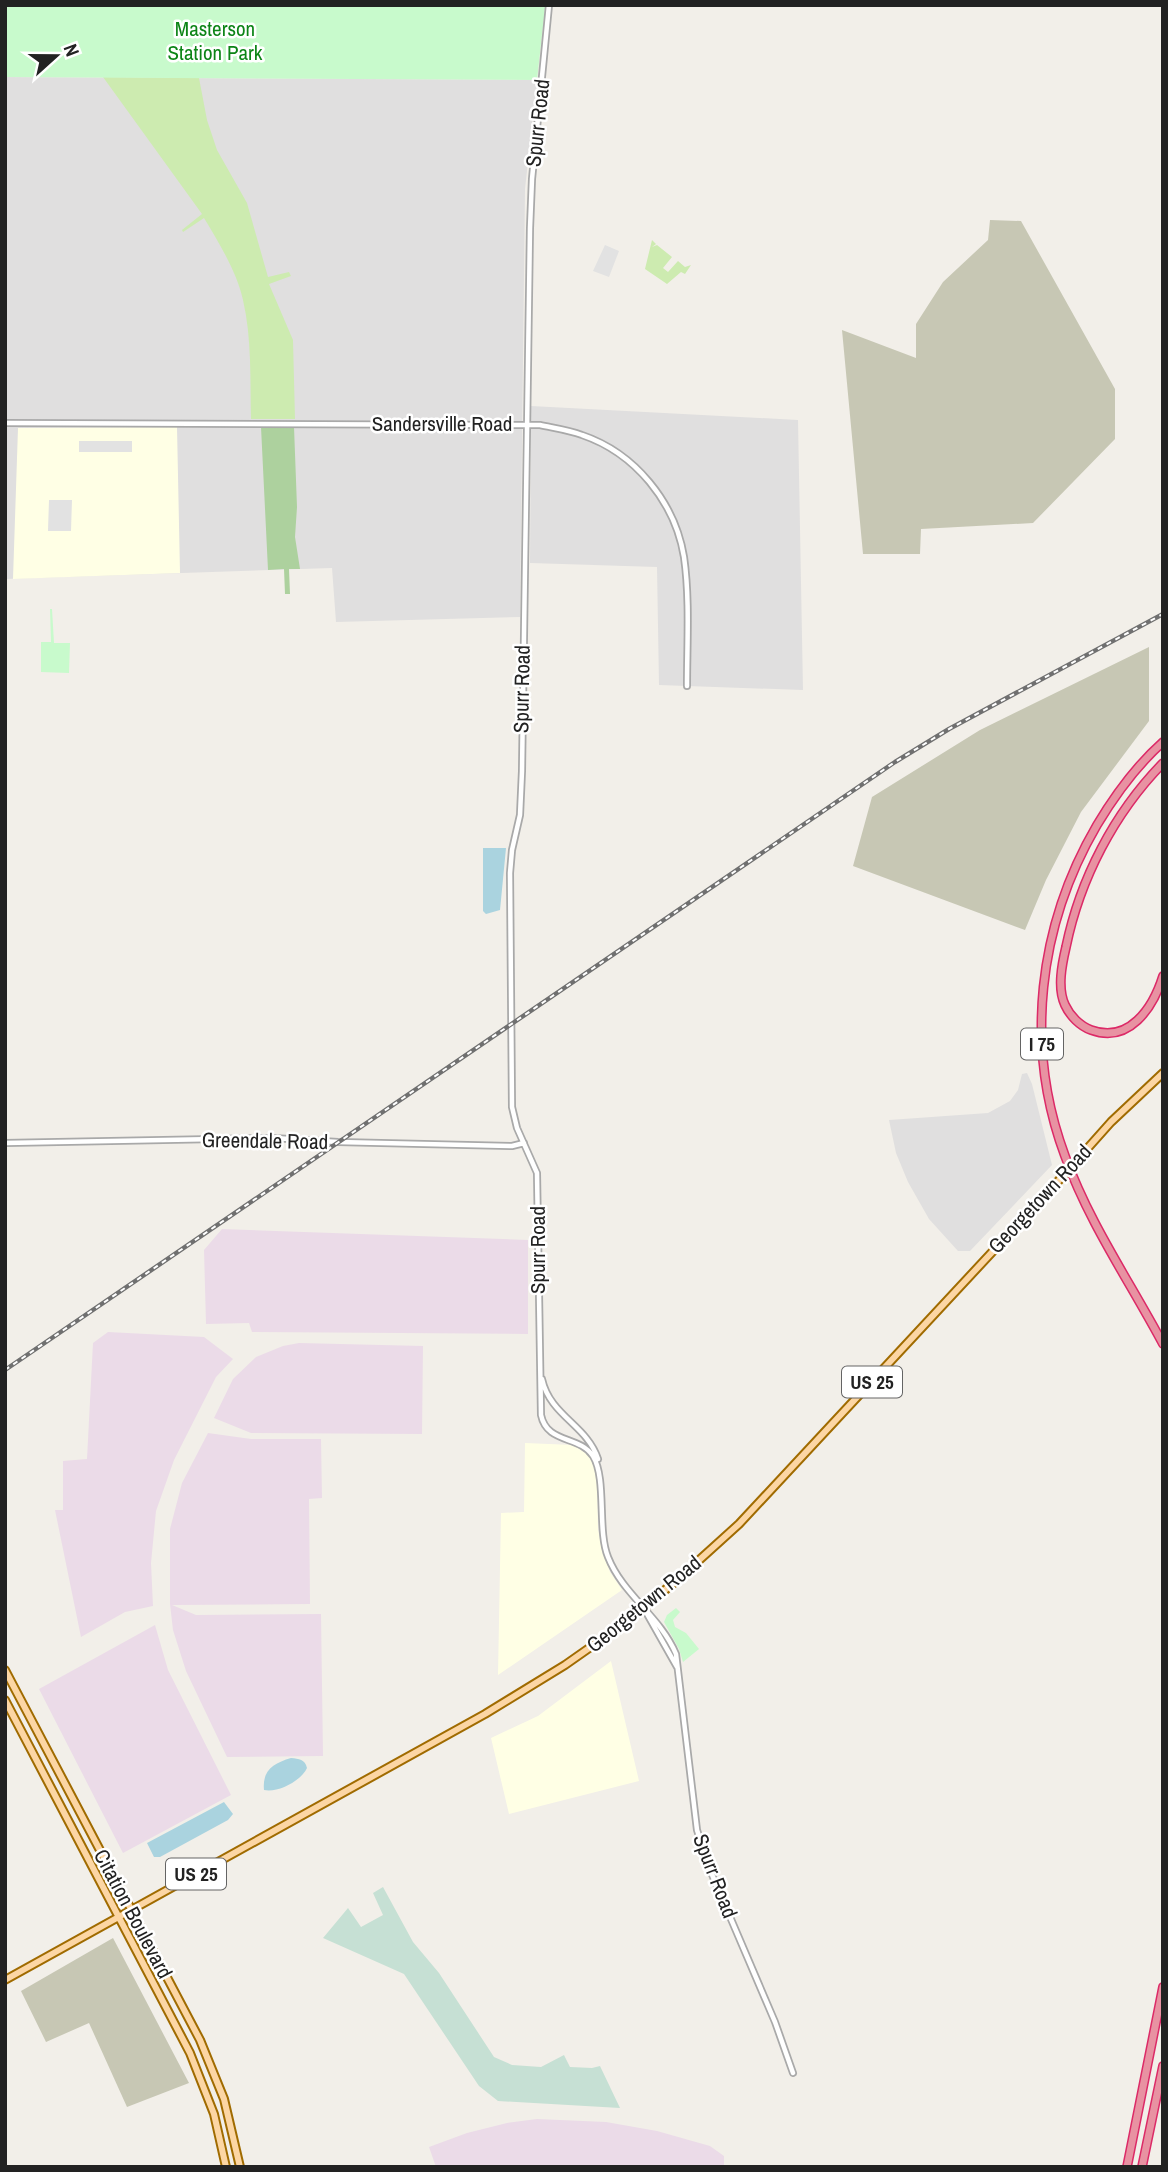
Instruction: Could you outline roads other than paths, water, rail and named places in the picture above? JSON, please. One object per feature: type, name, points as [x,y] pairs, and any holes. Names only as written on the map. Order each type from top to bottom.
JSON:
[{"type":"highway","name":"I 75","points":[[1160,745],[1116,796],[1085,846],[1072,873],[1050,943],[1043,981],[1041,1023],[1042,1053],[1049,1100],[1065,1156],[1099,1231],[1163,1344]]},
{"type":"highway","points":[[1161,765],[1112,831],[1086,881],[1063,958],[1060,983],[1064,1004],[1073,1018],[1084,1027],[1097,1032],[1112,1033],[1126,1030],[1139,1020],[1156,996],[1163,976]]},
{"type":"highway","points":[[1127,2167],[1163,1987]]},
{"type":"highway","points":[[1142,2167],[1163,2066]]},
{"type":"main road","name":"Georgetown Road","points":[[5,1980],[496,1707],[565,1665],[645,1608],[739,1524],[1111,1122],[1163,1073]]},
{"type":"main road","name":"Citation Boulevard","points":[[5,1670],[209,2062],[229,2116],[240,2167]]},
{"type":"main road","name":"Citation Boulevard","points":[[5,1700],[120,1916],[200,2074],[214,2114],[226,2167]]},
{"type":"street","name":"Spurr Road","points":[[550,5],[532,179],[522,771],[520,816],[511,858],[509,917],[512,1107],[514,1119],[537,1173],[542,1421],[557,1437],[578,1444],[595,1458],[607,1554],[626,1588],[645,1608],[677,1668],[697,1830],[710,1870],[775,2022],[793,2073]]},
{"type":"street","name":"Sandersville Road","points":[[5,423],[540,425],[582,435],[633,465],[654,487],[675,527],[684,558],[687,686]]},
{"type":"street","name":"Greendale Road","points":[[5,1143],[273,1139],[420,1145],[512,1146],[524,1143]]},
{"type":"street","name":"Spurr Road","points":[[539,1368],[550,1401],[595,1450],[599,1464],[599,1482]]},
{"type":"water","points":[[483,848],[506,848],[500,910],[486,914],[483,911]]},
{"type":"water","points":[[291,1758],[305,1763],[307,1768],[304,1773],[282,1788],[264,1790],[265,1777],[270,1768]]},
{"type":"water","points":[[224,1802],[233,1814],[228,1820],[160,1857],[154,1857],[147,1843]]},
{"type":"railway","points":[[5,1370],[895,762],[949,729],[1163,614]]},
{"type":"park label","name":"Masterson Station Park","points":[[215,41]]}]
